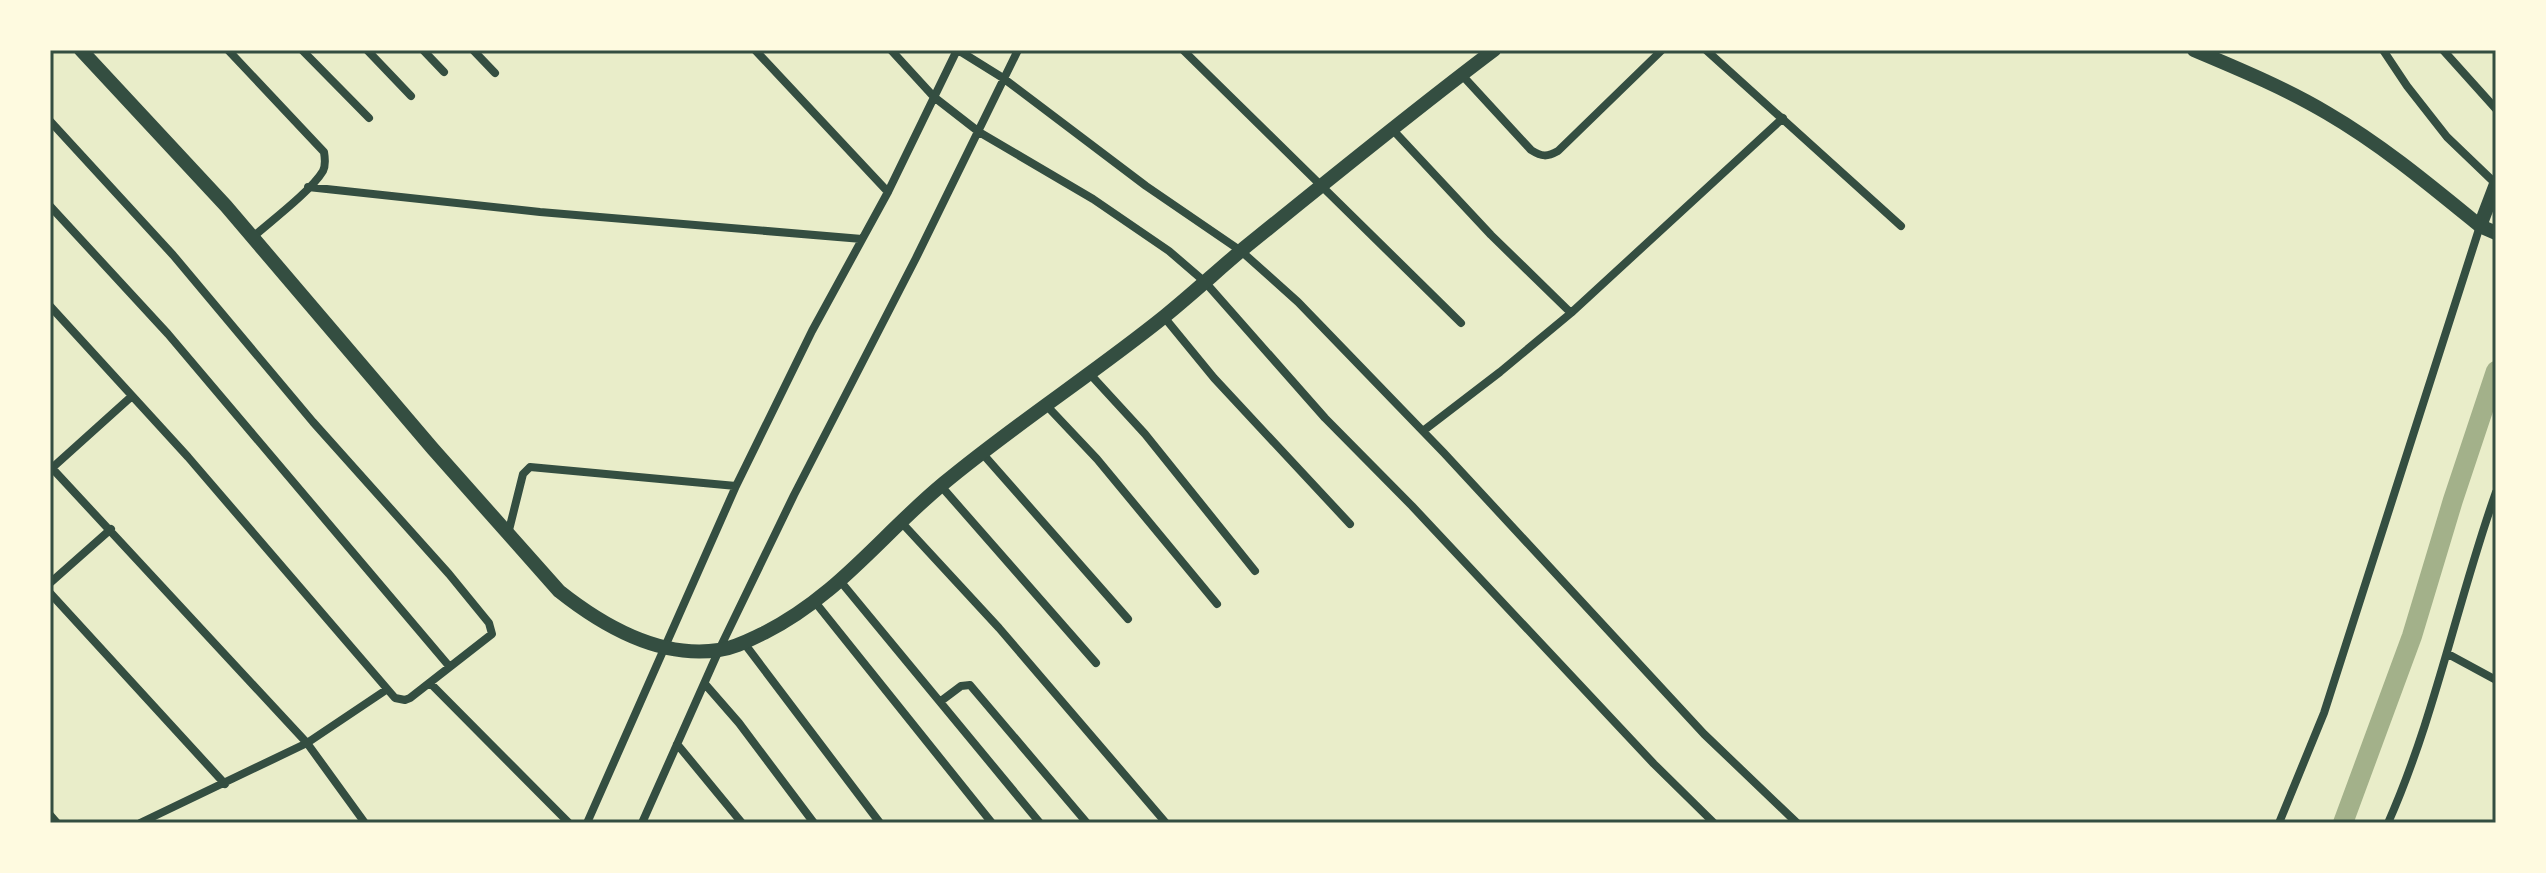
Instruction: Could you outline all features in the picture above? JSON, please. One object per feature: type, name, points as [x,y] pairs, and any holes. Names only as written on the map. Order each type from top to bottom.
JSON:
[{"type":"street","points":[[81,50],[253,237],[559,591],[613,628],[666,647],[694,651],[719,650],[744,643],[815,602],[841,582],[941,486],[1164,317],[1241,251],[1494,50]]},
{"type":"street","points":[[228,50],[324,152],[323,170],[253,237]]},
{"type":"street","points":[[302,50],[369,118]]},
{"type":"street","points":[[367,50],[411,96]]},
{"type":"street","points":[[423,50],[444,72]]},
{"type":"street","points":[[473,50],[495,73]]},
{"type":"street","points":[[755,50],[888,192]]},
{"type":"street","points":[[891,50],[934,97],[979,132],[1093,199],[1169,251],[1205,282],[1325,418],[1412,506],[1654,764],[1714,823]]},
{"type":"street","points":[[587,823],[736,486],[812,331],[888,192],[957,50],[1003,78],[1146,186],[1241,251],[1298,302],[1423,431],[1704,734],[1797,823]]},
{"type":"street","points":[[642,823],[719,650],[1018,50]]},
{"type":"street","points":[[1183,50],[1461,323]]},
{"type":"street","points":[[1461,74],[1531,150],[1539,156],[1548,156],[1558,151],[1662,50]]},
{"type":"street","points":[[1706,50],[1901,226]]},
{"type":"street","points":[[2194,50],[2325,112],[2380,147],[2480,226],[2496,233]]},
{"type":"street","points":[[2279,823],[2324,713],[2496,184],[2447,137],[2383,50]]},
{"type":"street","points":[[2443,50],[2496,109]]},
{"type":"street","points":[[1423,431],[1571,313],[1783,118]]},
{"type":"street","points":[[50,121],[173,255],[313,422],[489,623],[492,634],[405,700],[395,698],[188,457],[50,306]]},
{"type":"street","points":[[1392,129],[1491,235],[1571,313]]},
{"type":"street","points":[[308,187],[540,212],[862,239]]},
{"type":"street","points":[[50,206],[168,334],[449,666]]},
{"type":"street","points":[[1164,317],[1214,378],[1350,524]]},
{"type":"street","points":[[1089,373],[1145,434],[1255,571]]},
{"type":"street","points":[[132,396],[51,467],[307,743],[365,823]]},
{"type":"street","points":[[1046,405],[1097,459],[1217,604]]},
{"type":"street","points":[[982,453],[1128,619]]},
{"type":"street","points":[[508,535],[523,474],[530,467],[736,486]]},
{"type":"street","points":[[941,486],[1096,663]]},
{"type":"street","points":[[2388,823],[2448,654],[2477,547],[2496,492]]},
{"type":"street","points":[[902,523],[999,628],[1166,823]]},
{"type":"street","points":[[50,583],[111,529]]},
{"type":"street","points":[[841,582],[1040,823]]},
{"type":"street","points":[[50,593],[225,784]]},
{"type":"street","points":[[815,602],[992,823]]},
{"type":"street","points":[[744,643],[880,823]]},
{"type":"street","points":[[2448,654],[2496,680]]},
{"type":"street","points":[[430,683],[569,823]]},
{"type":"street","points":[[705,684],[739,723],[814,823]]},
{"type":"street","points":[[941,701],[961,686],[970,685],[1087,823]]},
{"type":"street","points":[[140,823],[307,743],[386,690]]},
{"type":"street","points":[[677,744],[742,823]]},
{"type":"street","points":[[50,815],[57,823]]},
{"type":"waterway","points":[[2343,823],[2412,636],[2496,371]]}]
